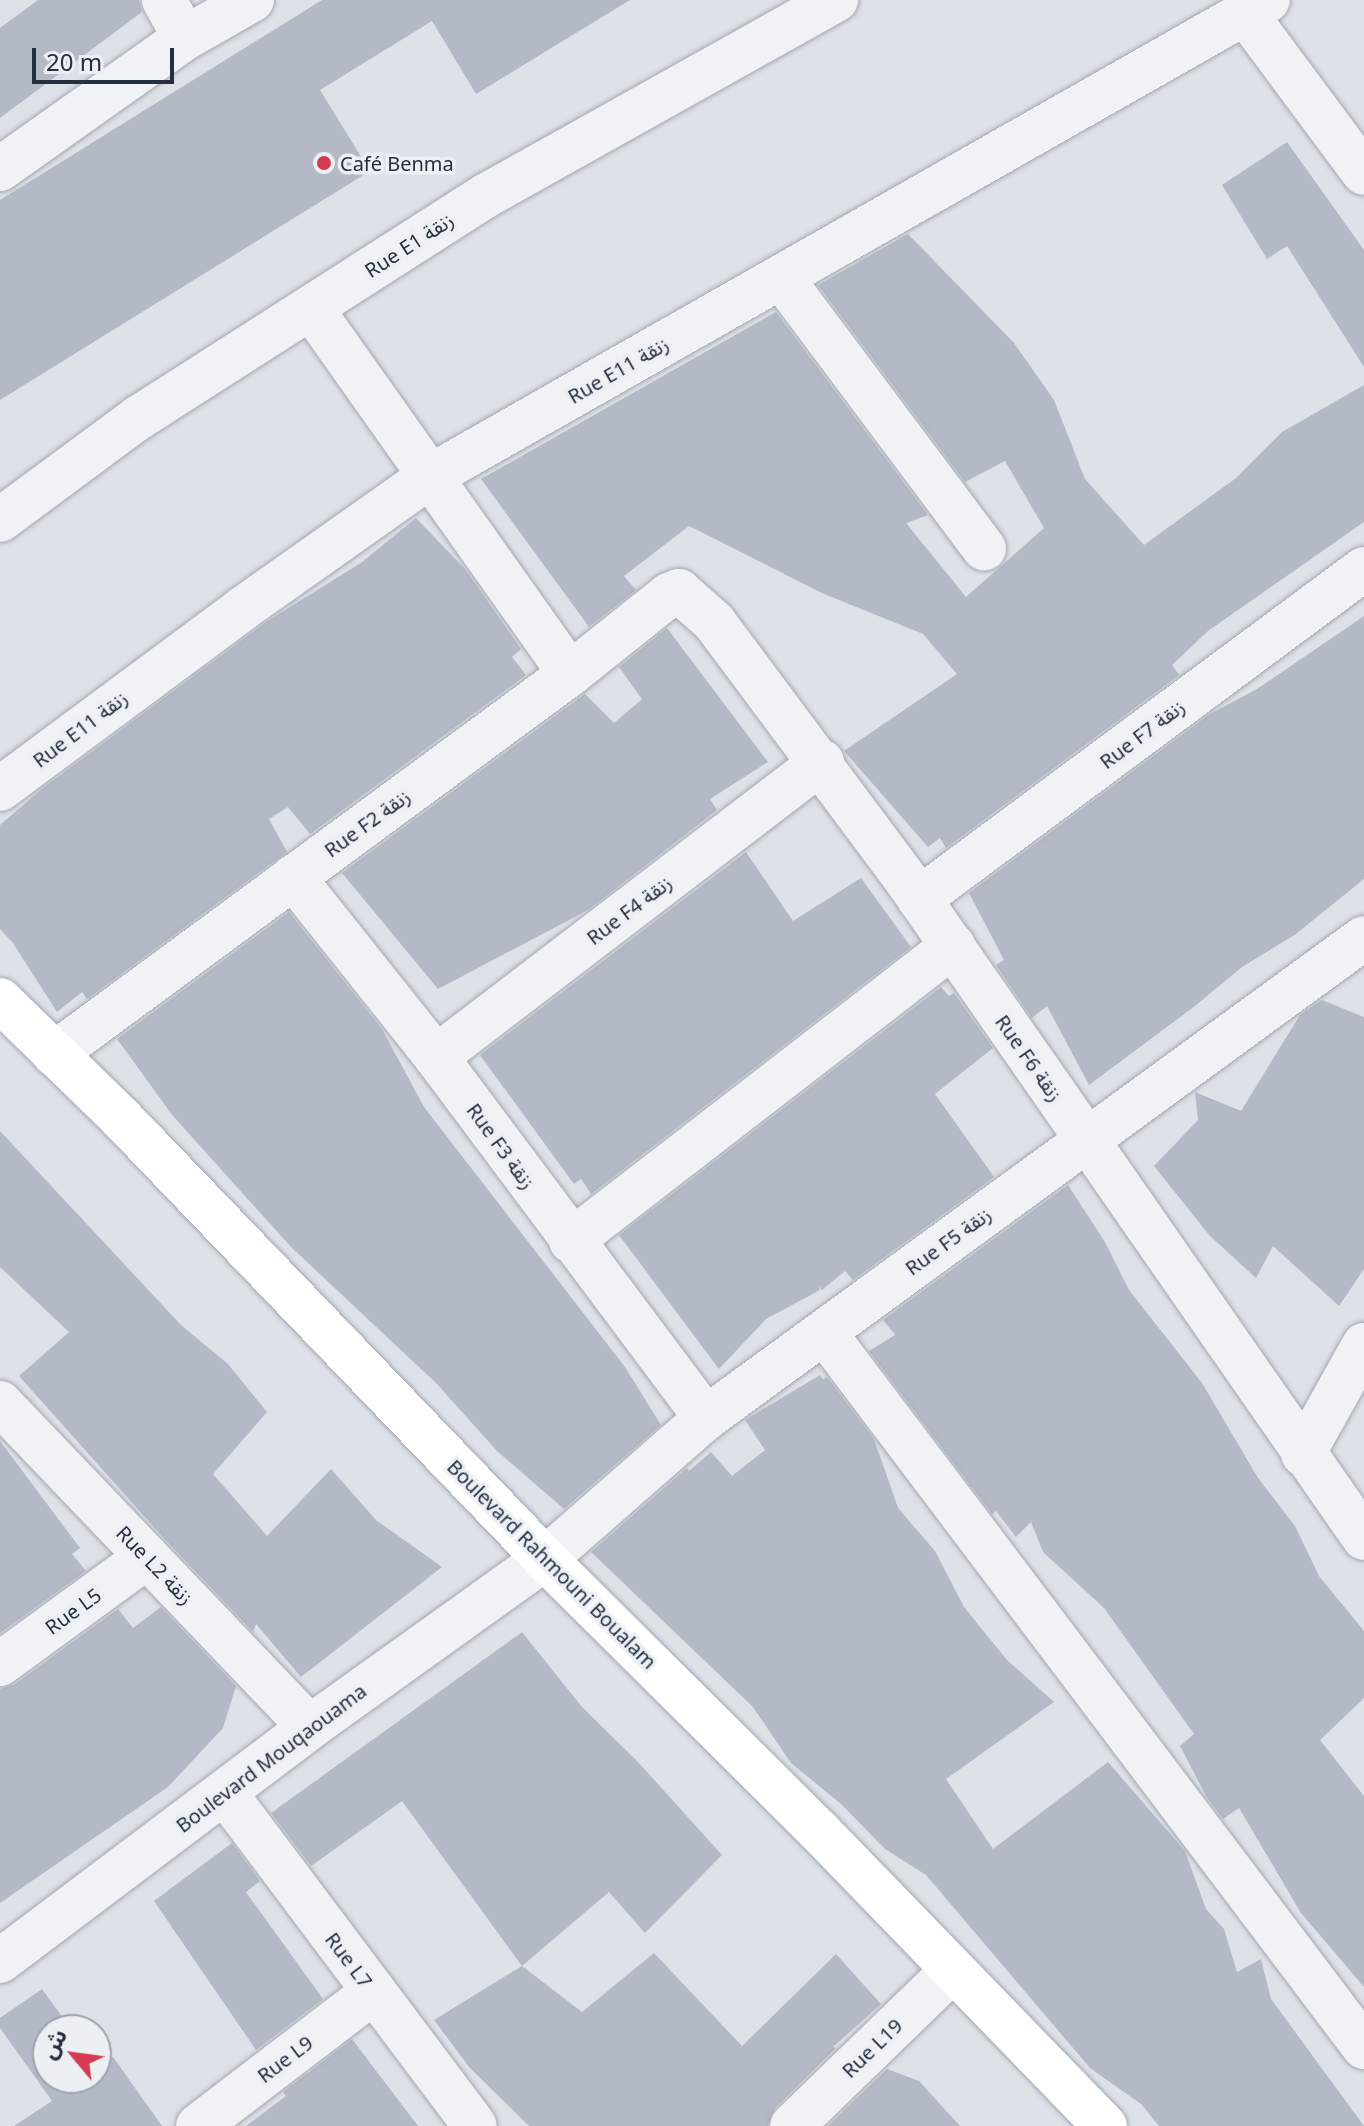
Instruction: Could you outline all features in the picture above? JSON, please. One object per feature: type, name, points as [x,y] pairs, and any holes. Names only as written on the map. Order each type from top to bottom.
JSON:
[{"type":"street","points":[[164,0],[185,38]]},
{"type":"street","points":[[0,169],[185,38],[252,0]]},
{"type":"street","name":"Rue E1 زنقة","points":[[0,520],[138,418],[487,195],[836,0]]},
{"type":"street","points":[[1257,7],[1364,173]]},
{"type":"street","name":"Rue E11 زنقة","points":[[0,789],[242,609],[429,477],[1257,7]]},
{"type":"street","points":[[781,277],[984,548]]},
{"type":"street","points":[[311,308],[570,674]]},
{"type":"street","name":"Rue F7 زنقة","points":[[919,899],[1364,569]]},
{"type":"street","name":"Rue F2 زنقة","points":[[54,1054],[570,674],[669,595],[679,591]]},
{"type":"street","name":"Rue F6 زنقة","points":[[679,591],[714,622],[822,762],[1364,1538]]},
{"type":"street","name":"Rue F4 زنقة","points":[[436,1057],[822,762]]},
{"type":"street","name":"Rue F3 زنقة","points":[[293,877],[436,1057],[706,1418]]},
{"type":"street","points":[[571,1241],[953,946]]},
{"type":"street","name":"Rue F5 زنقة","points":[[545,1559],[706,1418],[1086,1140],[1354,960]]},
{"type":"street","name":"Boulevard Rahmouni Boualam","points":[[0,1000],[144,1142],[545,1559],[819,1831],[1105,2126]]},
{"type":"street","points":[[824,1332],[1364,2047]]},
{"type":"street","points":[[1303,1454],[1364,1345]]},
{"type":"street","name":"Rue L2 زنقة","points":[[0,1403],[310,1727]]},
{"type":"street","name":"Rue L5","points":[[0,1664],[147,1557]]},
{"type":"street","name":"Boulevard Mouqaouama","points":[[0,1961],[310,1727],[545,1559]]},
{"type":"street","name":"Rue L7","points":[[225,1793],[475,2126]]},
{"type":"street","name":"Rue L19","points":[[792,2126],[953,1970]]},
{"type":"street","name":"Rue L9","points":[[198,2126],[373,1992]]},
{"type":"building","points":[[38,0],[139,0],[142,12],[0,118],[0,28]]},
{"type":"building","points":[[322,0],[630,0],[476,94],[432,21],[320,90],[370,171],[0,400],[0,200]]},
{"type":"building","points":[[1287,142],[1364,250],[1364,367],[1287,246],[1267,259],[1222,185]]},
{"type":"building","points":[[908,234],[1014,343],[1054,400],[1085,479],[1144,545],[1236,478],[1282,432],[1364,385],[1364,522],[1208,631],[1172,665],[1179,675],[946,848],[940,838],[928,847],[844,751],[957,674],[923,634],[824,594],[689,526],[624,576],[636,590],[589,627],[481,479],[776,312],[928,515],[906,523],[966,597],[1044,528],[1005,461],[965,482],[818,285]]},
{"type":"building","points":[[416,518],[466,570],[521,649],[512,657],[526,675],[310,834],[288,807],[269,819],[287,852],[87,999],[82,992],[57,1012],[13,943],[0,929],[0,825],[43,788],[266,622],[362,562]]},
{"type":"building","points":[[1364,616],[1364,879],[1296,934],[1242,967],[1089,1085],[1047,1006],[1032,1018],[996,965],[1004,960],[969,893],[1210,714],[1257,689]]},
{"type":"building","points":[[667,628],[768,762],[710,799],[717,810],[588,910],[438,989],[342,873],[585,694],[614,723],[642,699],[619,667]]},
{"type":"building","points":[[746,852],[793,921],[861,878],[911,947],[591,1194],[581,1179],[574,1184],[480,1055]]},
{"type":"building","points":[[289,912],[382,1029],[424,1107],[625,1367],[661,1425],[564,1509],[497,1451],[436,1383],[291,1247],[173,1116],[117,1039]]},
{"type":"building","points":[[941,987],[949,996],[954,993],[993,1048],[935,1094],[994,1177],[853,1280],[845,1271],[822,1290],[819,1286],[820,1290],[766,1319],[719,1369],[619,1235]]},
{"type":"building","points":[[1322,1000],[1364,1017],[1364,1269],[1339,1306],[1273,1246],[1256,1278],[1210,1236],[1154,1166],[1198,1120],[1195,1092],[1241,1111],[1300,1015]]},
{"type":"building","points":[[0,1131],[181,1325],[228,1364],[267,1412],[213,1474],[267,1536],[331,1469],[376,1520],[442,1567],[301,1677],[256,1624],[253,1632],[160,1534],[19,1376],[69,1332],[0,1267]]},
{"type":"building","points":[[1068,1185],[1105,1242],[1129,1290],[1202,1383],[1258,1478],[1295,1526],[1319,1576],[1364,1631],[1364,1698],[1320,1740],[1364,1796],[1364,1987],[1301,1913],[1239,1808],[1223,1819],[1206,1796],[1180,1746],[1194,1734],[1104,1608],[1043,1552],[1031,1522],[1016,1537],[996,1511],[992,1514],[869,1351],[895,1335],[883,1320]]},
{"type":"building","points":[[820,1375],[823,1379],[827,1377],[874,1439],[898,1508],[935,1551],[964,1607],[1007,1660],[1054,1702],[946,1779],[993,1849],[1108,1762],[1185,1851],[1206,1909],[1224,1929],[1237,1972],[1261,1959],[1271,1999],[1364,2126],[1159,2126],[1141,2104],[1090,2068],[926,1875],[885,1849],[841,1804],[791,1763],[753,1707],[591,1552],[687,1468],[689,1471],[711,1452],[732,1476],[765,1450],[745,1420]]},
{"type":"building","points":[[0,1441],[80,1548],[72,1554],[86,1571],[0,1633]]},
{"type":"building","points":[[161,1607],[236,1686],[223,1728],[168,1787],[0,1903],[0,1689],[15,1684],[118,1609],[133,1628]]},
{"type":"building","points":[[522,1632],[582,1707],[638,1762],[722,1855],[645,1933],[609,1892],[522,1966],[402,1801],[311,1866],[271,1813]]},
{"type":"building","points":[[232,1843],[260,1881],[246,1892],[323,1999],[256,2050],[154,1901]]},
{"type":"building","points":[[654,1953],[742,2046],[836,1954],[881,2004],[833,2047],[836,2048],[775,2108],[768,2126],[529,2126],[469,2067],[434,2020],[522,1966],[582,2012]]},
{"type":"building","points":[[42,1989],[60,2014],[32,2014],[32,2073],[0,2028],[0,2018]]},
{"type":"building","points":[[352,2039],[418,2126],[246,2126],[286,2096],[283,2092]]},
{"type":"building","points":[[113,2057],[162,2126],[14,2126],[52,2101],[47,2094],[112,2094]]},
{"type":"building","points":[[887,2069],[919,2081],[960,2126],[828,2126]]},
{"type":"place","name":"Café Benma","points":[[324,163]]}]
